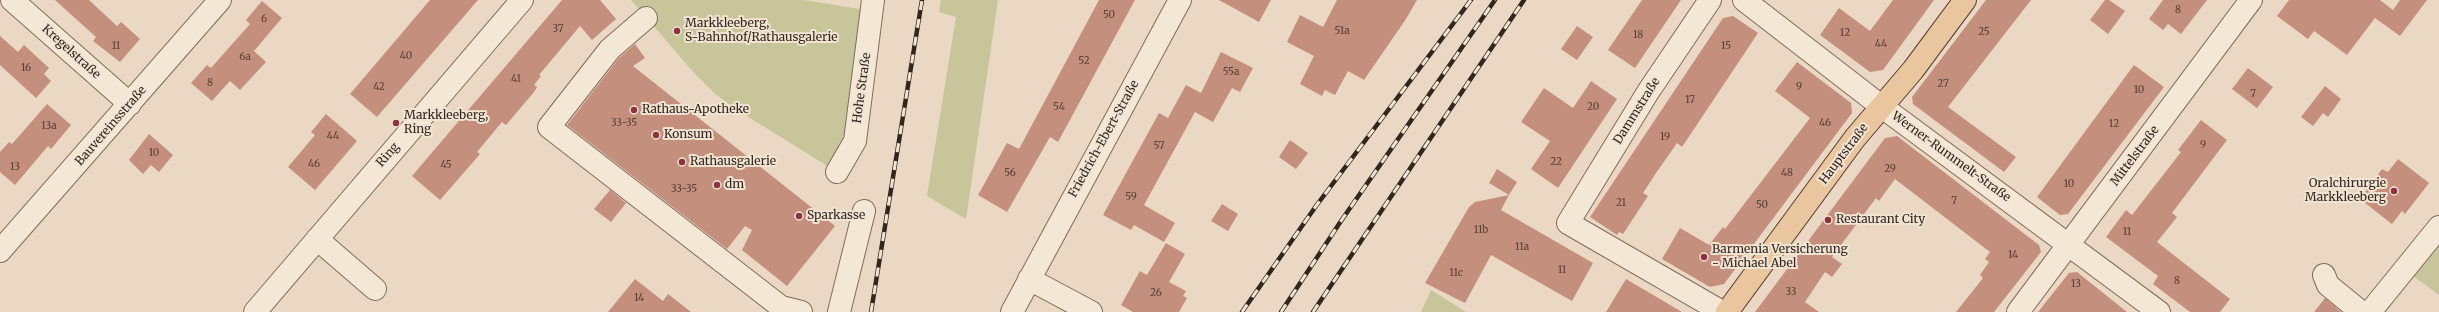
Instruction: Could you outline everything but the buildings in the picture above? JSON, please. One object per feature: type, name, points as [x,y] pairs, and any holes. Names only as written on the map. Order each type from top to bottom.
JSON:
[{"type":"main road","name":"Hauptstraße","points":[[1727,312],[1788,227],[1882,106],[1913,70],[1965,0]]},
{"type":"street","name":"Kregelstraße","points":[[12,0],[130,104]]},
{"type":"street","name":"Bauvereinsstraße","points":[[0,251],[220,0]]},
{"type":"street","name":"Ring","points":[[255,312],[522,0]]},
{"type":"street","name":"Hohe Straße","points":[[837,172],[855,140],[873,0]]},
{"type":"street","name":"Friedrich-Ebert-Straße","points":[[1012,312],[1180,0]]},
{"type":"street","name":"Dammstraße","points":[[1710,0],[1648,92],[1568,223],[1722,312]]},
{"type":"street","name":"Werner-Rummelt-Straße","points":[[1744,0],[1882,106],[2159,312]]},
{"type":"street","name":"Mittelstraße","points":[[2018,312],[2251,0]]},
{"type":"street","points":[[646,18],[610,49],[549,128],[781,307],[801,312]]},
{"type":"street","points":[[839,312],[864,211]]},
{"type":"street","points":[[2370,312],[2439,227]]},
{"type":"street","points":[[317,239],[375,289]]},
{"type":"street","points":[[2324,275],[2328,285],[2361,312]]},
{"type":"street","points":[[1029,279],[1091,312]]},
{"type":"shaded area","points":[[631,0],[804,0],[872,11],[837,172],[734,108],[713,92],[695,74]]},
{"type":"shaded area","points":[[941,0],[998,0],[966,219],[927,196],[956,17],[939,12]]},
{"type":"shaded area","points":[[2439,227],[2439,295],[2405,270]]},
{"type":"shaded area","points":[[1431,290],[1466,312],[1421,312]]},
{"type":"railway","points":[[871,312],[922,0]]},
{"type":"railway","points":[[1242,312],[1316,206],[1471,0]]},
{"type":"railway","points":[[1281,312],[1341,221],[1495,0]]},
{"type":"railway","points":[[1313,312],[1524,0]]},
{"type":"place","name":"Markkleeberg, S-Bahnhof/Rathausgalerie","points":[[677,31]]},
{"type":"place","name":"Rathaus-Apotheke","points":[[634,110]]},
{"type":"place","name":"Markkleeberg, Ring","points":[[396,123]]},
{"type":"place","name":"Konsum","points":[[656,135]]},
{"type":"place","name":"Rathausgalerie","points":[[682,162]]},
{"type":"place","name":"dm","points":[[717,185]]},
{"type":"place","name":"Oralchirurgie Markkleeberg","points":[[2394,191]]},
{"type":"place","name":"Sparkasse","points":[[799,216]]},
{"type":"place","name":"Restaurant City","points":[[1828,220]]},
{"type":"place","name":"Barmenia Versicherung - Michael Abel","points":[[1704,257]]}]
